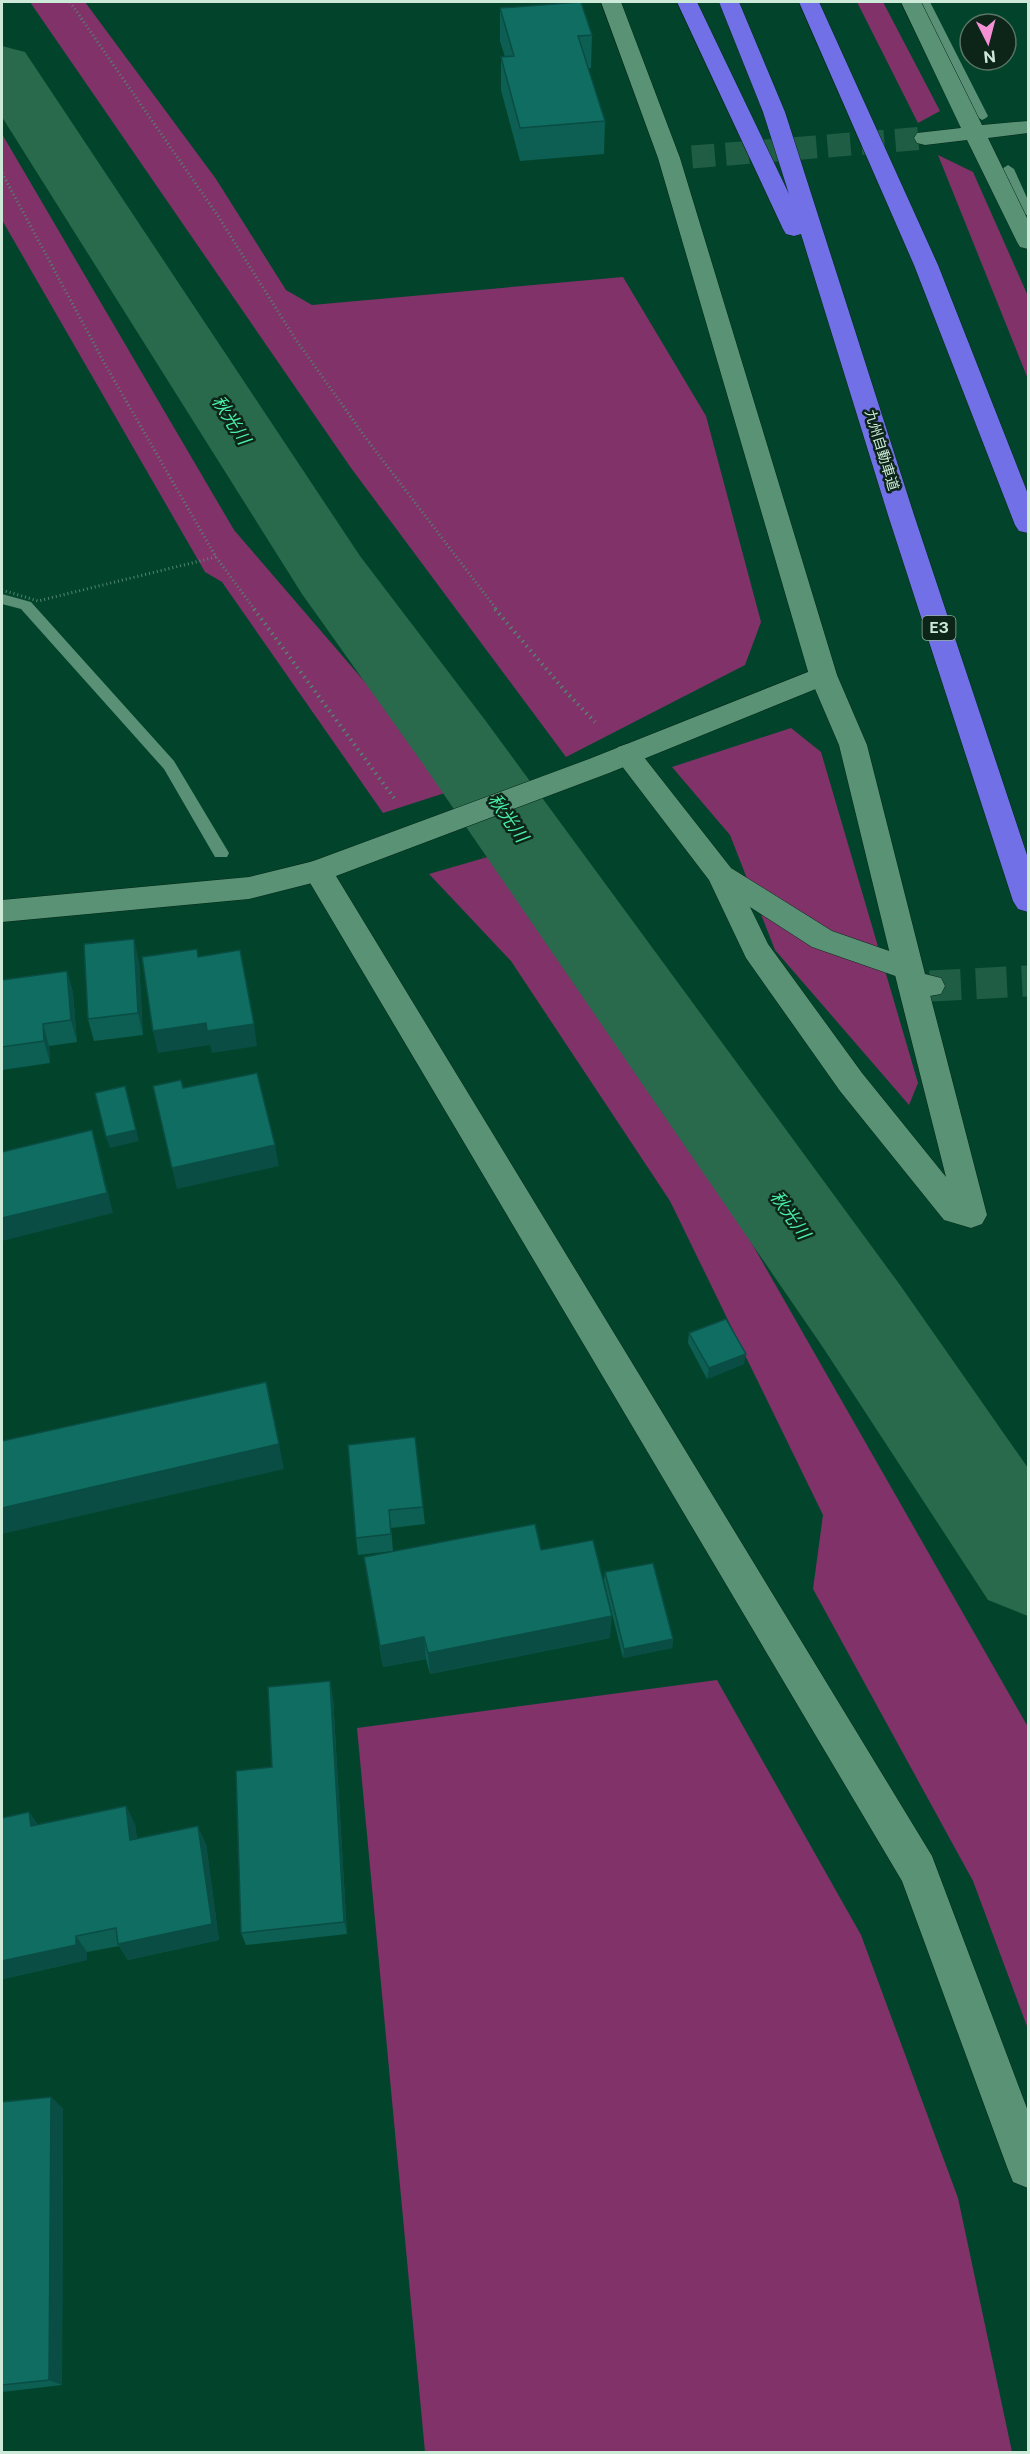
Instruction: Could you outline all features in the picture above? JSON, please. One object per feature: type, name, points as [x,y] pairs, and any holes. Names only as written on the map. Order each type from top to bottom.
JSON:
[{"type":"highway","points":[[687,2],[852,353]]},
{"type":"highway","name":"九州自動車道","points":[[729,2],[774,112],[902,514],[1029,901]]},
{"type":"highway","points":[[809,2],[926,266],[1029,525]]},
{"type":"street","points":[[610,2],[669,158],[823,675],[853,745],[917,980]]},
{"type":"street","points":[[911,2],[1029,243]]},
{"type":"street","points":[[925,138],[1029,127]]},
{"type":"street","points":[[669,158],[692,157]]},
{"type":"street","points":[[2,911],[249,888],[318,871],[599,766],[823,675]]},
{"type":"street","points":[[318,871],[918,1870],[1029,2168]]},
{"type":"lane","points":[[627,754],[721,875],[756,950],[851,1082],[955,1211],[971,1215],[917,980],[822,939],[721,875]]},
{"type":"path","points":[[70,2],[218,216],[294,337],[368,441],[489,601],[566,692],[627,754]]},
{"type":"path","points":[[2,173],[106,366],[216,557],[431,828]]},
{"type":"path","points":[[2,590],[38,601],[216,557]]},
{"type":"shaded area","points":[[30,2],[85,2],[216,179],[286,290],[312,305],[623,277],[706,416],[761,622],[745,665],[566,757],[351,468]]},
{"type":"shaded area","points":[[857,2],[883,2],[940,111],[918,123]]},
{"type":"shaded area","points":[[2,134],[234,530],[457,789],[383,813],[222,582],[205,572],[2,220]]},
{"type":"shaded area","points":[[938,155],[973,172],[1028,296],[1028,379]]},
{"type":"shaded area","points":[[791,728],[821,752],[918,1083],[909,1105],[775,950],[730,835],[672,767]]},
{"type":"shaded area","points":[[491,856],[719,1186],[1028,1727],[1028,2029],[973,1881],[813,1589],[823,1515],[670,1201],[511,961],[429,874]]},
{"type":"shaded area","points":[[717,1680],[861,1935],[958,2198],[1012,2452],[425,2452],[357,1728]]},
{"type":"building","points":[[581,2],[592,35],[578,36],[605,121],[520,128],[501,57],[514,56],[500,8]]},
{"type":"building","points":[[134,939],[138,1013],[88,1019],[84,944]]},
{"type":"building","points":[[197,949],[198,957],[240,950],[254,1024],[207,1031],[206,1023],[153,1031],[142,957]]},
{"type":"building","points":[[67,971],[71,1020],[43,1024],[44,1041],[2,1047],[2,980]]},
{"type":"building","points":[[257,1073],[275,1145],[172,1168],[153,1086],[181,1080],[183,1088]]},
{"type":"building","points":[[125,1086],[136,1130],[106,1137],[95,1093]]},
{"type":"building","points":[[92,1130],[107,1193],[2,1218],[2,1152]]},
{"type":"building","points":[[726,1319],[746,1354],[709,1368],[689,1333]]},
{"type":"building","points":[[266,1382],[279,1444],[2,1508],[2,1441]]},
{"type":"building","points":[[415,1437],[423,1507],[389,1510],[391,1534],[356,1538],[348,1445]]},
{"type":"building","points":[[535,1524],[541,1550],[593,1540],[612,1616],[428,1653],[424,1637],[380,1646],[364,1557]]},
{"type":"building","points":[[653,1563],[673,1639],[624,1649],[605,1572]]},
{"type":"building","points":[[330,1681],[344,1922],[241,1933],[236,1771],[272,1767],[268,1687]]},
{"type":"building","points":[[126,1806],[130,1840],[198,1826],[212,1924],[118,1944],[116,1928],[76,1936],[76,1945],[2,1961],[2,1818],[29,1812],[31,1826]]},
{"type":"building","points":[[51,2097],[49,2380],[2,2385],[2,2102]]},
{"type":"waterway","points":[[924,2],[982,116]]},
{"type":"waterway","name":"秋光川","points":[[2,66],[331,575],[454,742],[862,1317],[1028,1563]]},
{"type":"waterway","points":[[1008,169],[1028,212]]},
{"type":"waterway","points":[[2,599],[26,605],[169,765],[221,853]]},
{"type":"tunnel","points":[[692,157],[925,138]]},
{"type":"tunnel","points":[[930,986],[1028,981]]}]
